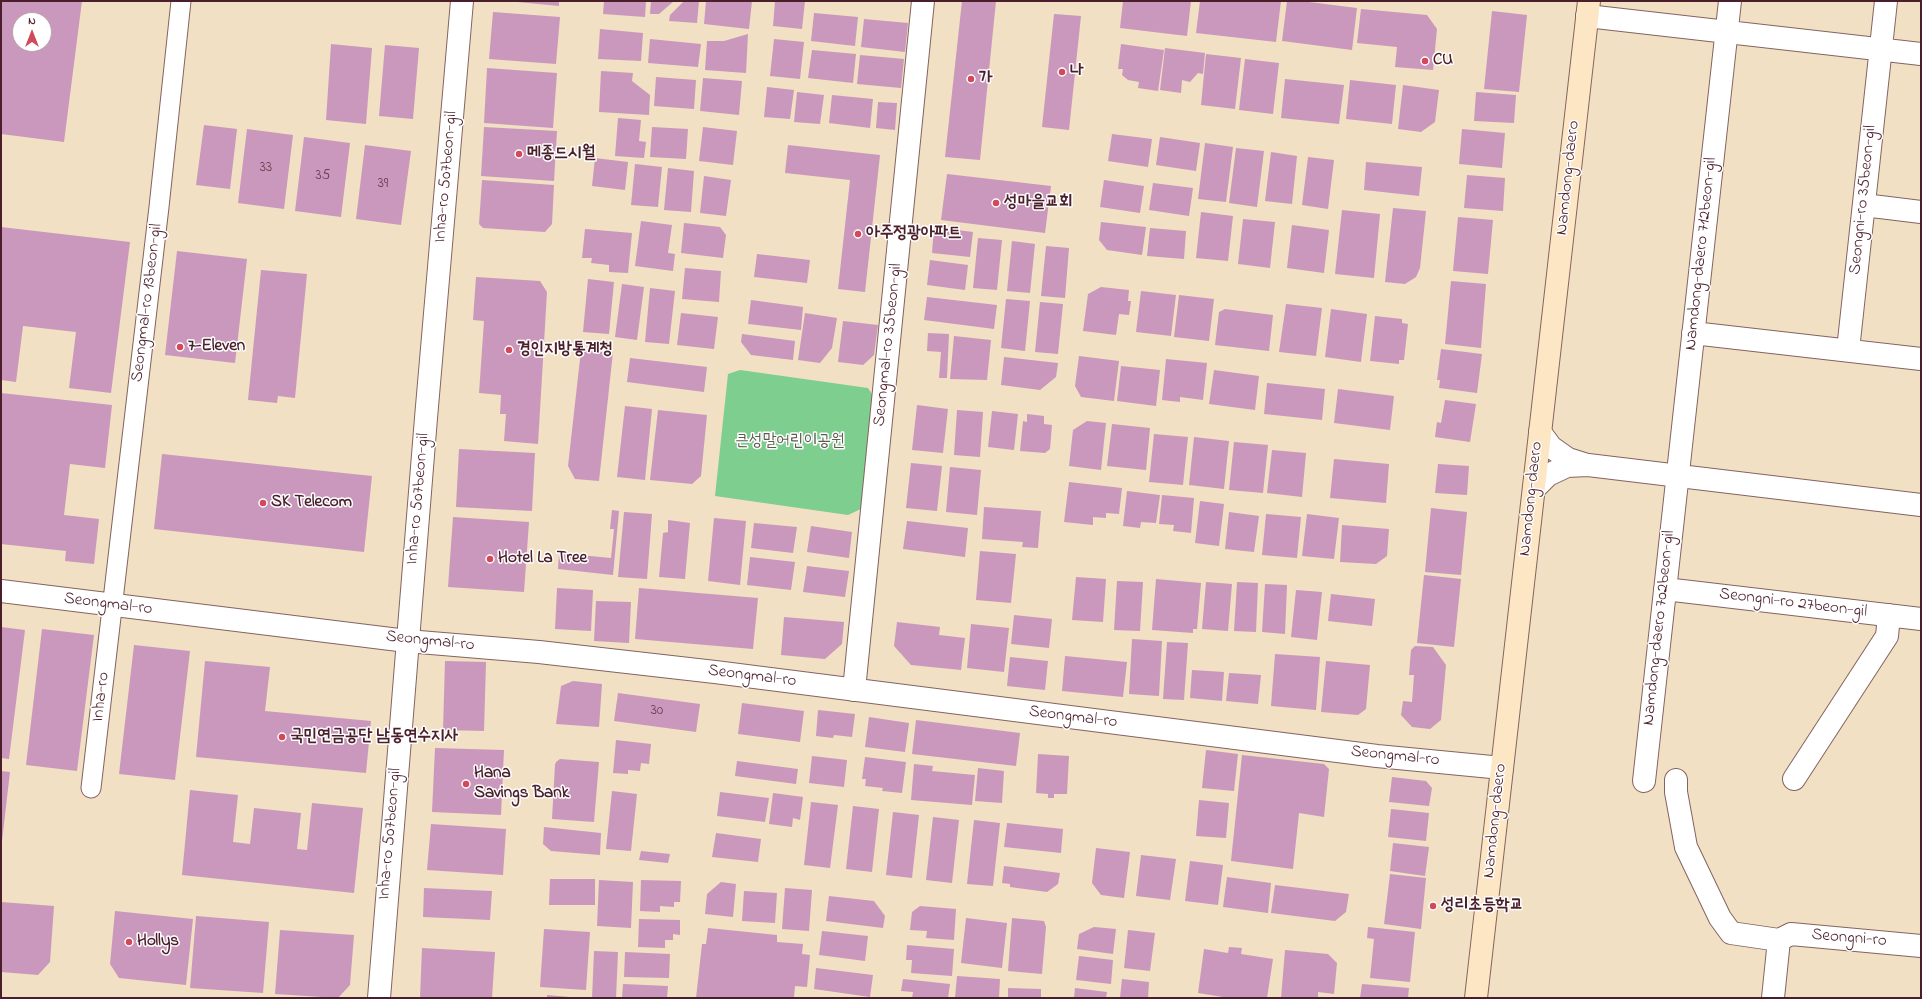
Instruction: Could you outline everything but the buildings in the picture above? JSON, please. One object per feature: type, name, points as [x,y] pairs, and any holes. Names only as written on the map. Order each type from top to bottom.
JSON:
[{"type":"main road","name":"Namdong-daero","points":[[1476,998],[1588,9]]},
{"type":"street","name":"Seongmal-ro 13beon-gil","points":[[113,605],[160,199],[181,1]]},
{"type":"street","name":"Inha-ro 507beon-gil","points":[[380,998],[408,641],[462,1]]},
{"type":"street","name":"Seongmal-ro 35beon-gil","points":[[854,690],[923,1]]},
{"type":"street","name":"Namdong-daero 712beon-gil","points":[[1677,476],[1730,1]]},
{"type":"street","name":"Seongni-ro 35beon-gil","points":[[1848,350],[1886,1]]},
{"type":"street","points":[[1588,9],[1726,32],[1921,54]]},
{"type":"street","points":[[1864,205],[1921,212]]},
{"type":"street","points":[[1693,333],[1921,358]]},
{"type":"street","points":[[1540,432],[1551,448],[1568,459],[1588,465],[1921,505]]},
{"type":"street","points":[[1534,489],[1548,475],[1567,466],[1588,465]]},
{"type":"street","name":"Namdong-daero 702beon-gil","points":[[1644,780],[1677,476]]},
{"type":"street","name":"Seongni-ro 27beon-gil","points":[[1665,589],[1921,619]]},
{"type":"street","name":"Seongmal-ro","points":[[1,592],[408,641],[608,660],[1377,756],[1502,768]]},
{"type":"street","name":"Inha-ro","points":[[91,788],[113,605]]},
{"type":"street","points":[[1794,779],[1887,636],[1889,615]]},
{"type":"street","points":[[1676,780],[1676,792],[1686,847],[1720,918],[1731,933],[1779,940],[1773,998]]},
{"type":"street","name":"Seongni-ro","points":[[1779,940],[1791,934],[1921,946]]},
{"type":"green space","name":"큰성말어린이공원","points":[[740,370],[868,388],[876,400],[863,508],[848,515],[715,496],[728,374]]},
{"type":"place","name":"CU","points":[[1425,61]]},
{"type":"place","name":"나","points":[[1062,72]]},
{"type":"place","name":"가","points":[[971,79]]},
{"type":"place","name":"메종드시월","points":[[519,154]]},
{"type":"place","name":"성마을교회","points":[[996,203]]},
{"type":"place","name":"아주정광아파트","points":[[858,234]]},
{"type":"place","name":"7-Eleven","points":[[180,347]]},
{"type":"place","name":"경인지방통계청","points":[[509,350]]},
{"type":"place","name":"SK Telecom","points":[[263,503]]},
{"type":"place","name":"Hotel La Tree","points":[[490,559]]},
{"type":"place","name":"국민연금공단 남동연수지사","points":[[282,737]]},
{"type":"place","name":"Hana Savings Bank","points":[[466,784]]},
{"type":"place","name":"성리초등학교","points":[[1433,906]]},
{"type":"place","name":"Hollys","points":[[129,942]]}]
